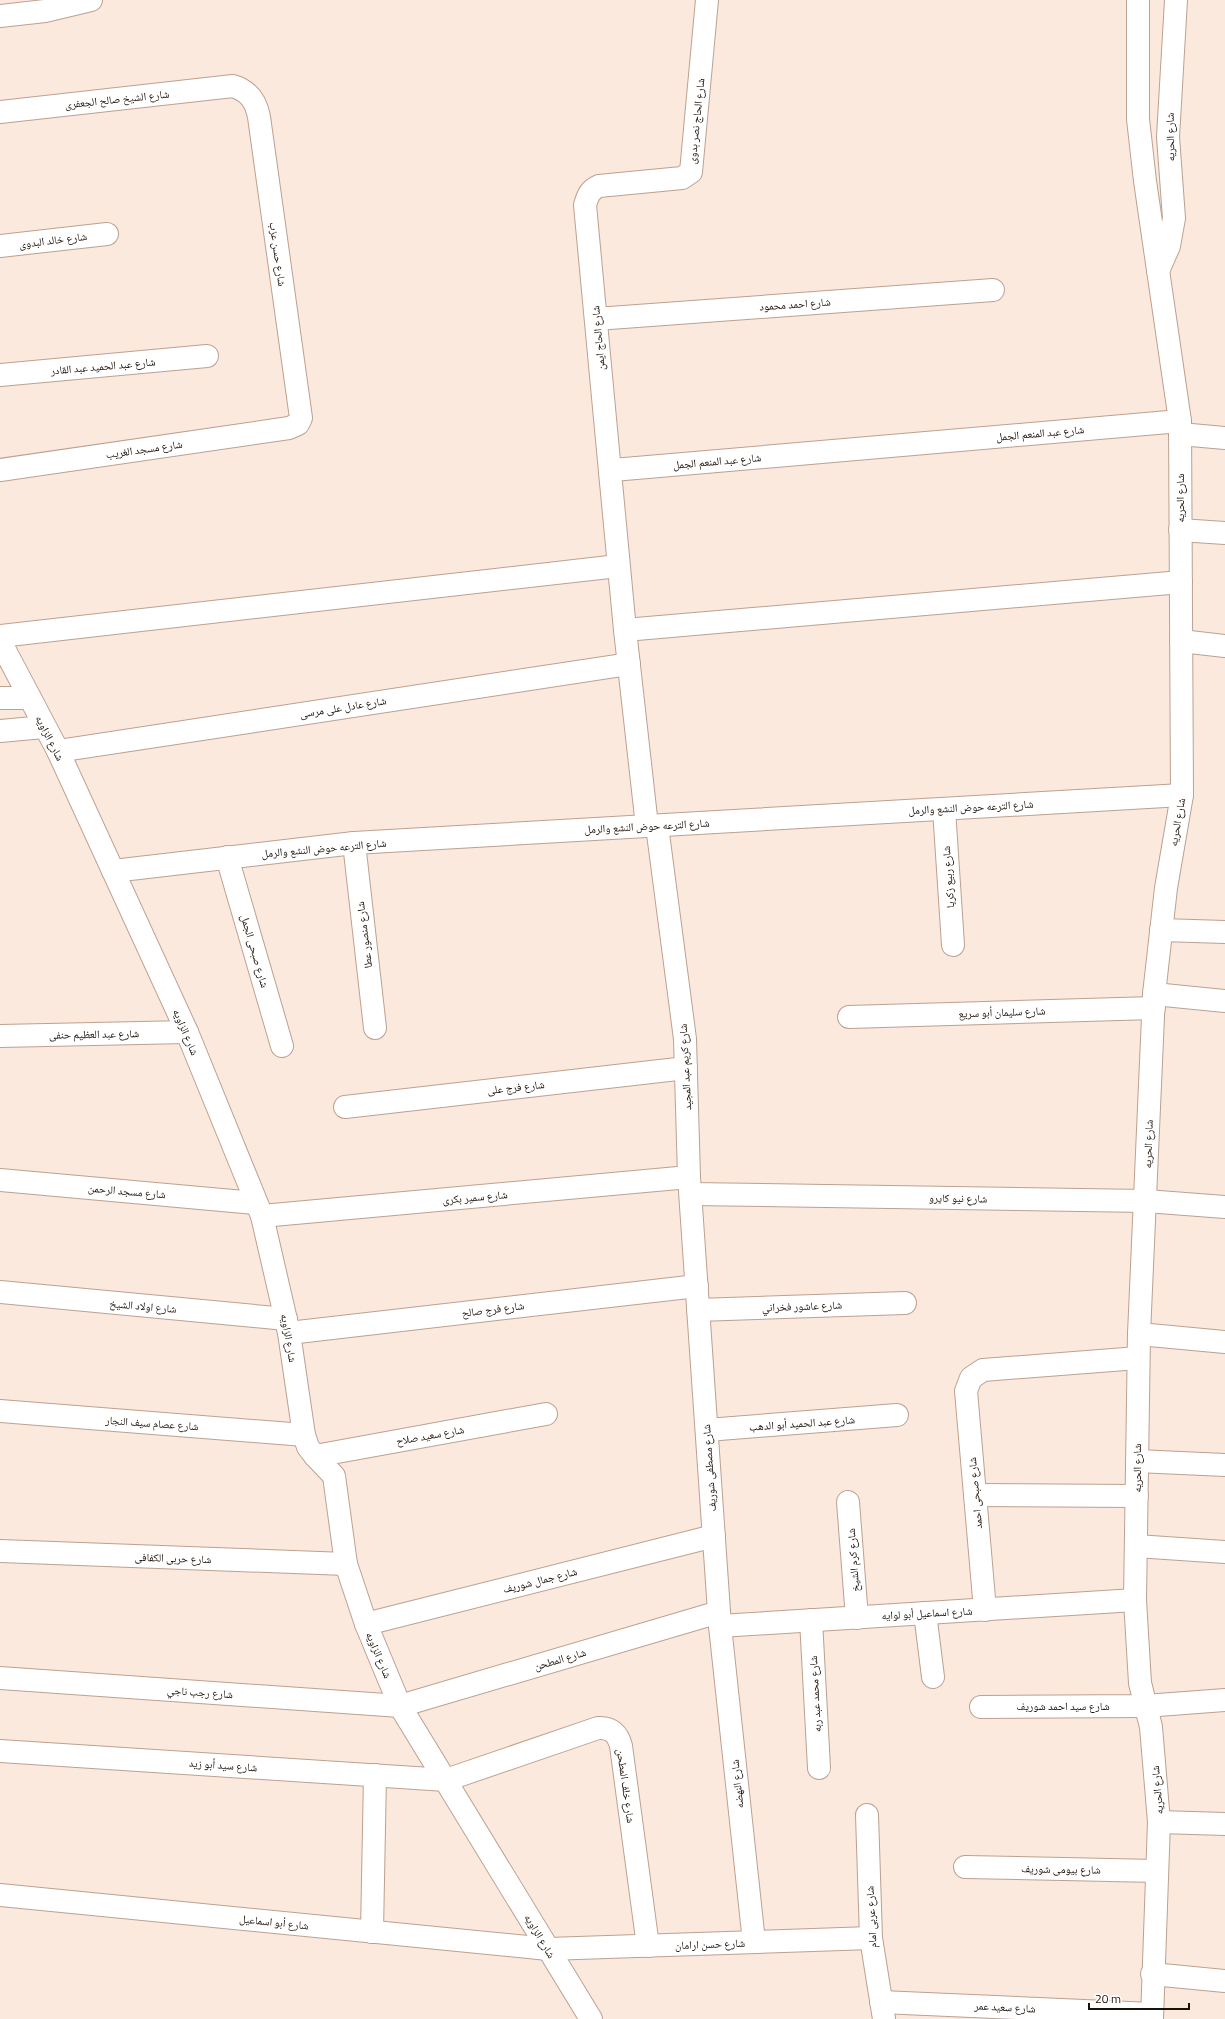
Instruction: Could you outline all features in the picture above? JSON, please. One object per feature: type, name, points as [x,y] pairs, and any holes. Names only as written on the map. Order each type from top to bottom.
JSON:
[{"type":"street","points":[[2,11],[45,11],[91,0]]},
{"type":"street","name":"شارع الحاج نصر بدوى","points":[[585,204],[588,194],[592,189],[599,186],[682,178],[690,172],[707,0]]},
{"type":"street","name":"شارع الحريه","points":[[1138,0],[1138,119],[1180,428],[1182,795],[1174,833],[1161,930],[1154,1001],[1146,1201],[1138,1334],[1135,1600],[1140,1683],[1145,1706],[1152,1727],[1159,1822],[1152,1974],[1152,2016]]},
{"type":"street","name":"شارع الحريه","points":[[1158,271],[1169,246],[1174,218],[1168,138],[1176,0]]},
{"type":"street","name":"شارع الشيخ صالح الجعفرى","points":[[0,112],[233,86]]},
{"type":"street","name":"شارع حسن عزب","points":[[233,86],[243,89],[254,100],[259,117],[300,413],[298,424],[289,428]]},
{"type":"street","name":"شارع الحاج ايمن","points":[[585,204],[610,472]]},
{"type":"street","name":"شارع خالد البدوى","points":[[0,246],[106,234]]},
{"type":"street","name":"شارع احمد محمود","points":[[596,319],[993,290]]},
{"type":"street","name":"شارع عبد الحميد عبد القادر","points":[[0,375],[207,356]]},
{"type":"street","name":"شارع مسجد الغريب","points":[[0,470],[289,428]]},
{"type":"street","name":"شارع عبد المنعم الجمل","points":[[610,472],[613,470],[1180,428],[1225,438]]},
{"type":"street","points":[[610,472],[618,566],[629,664],[652,826]]},
{"type":"street","points":[[1180,530],[1225,533]]},
{"type":"street","points":[[0,636],[618,566]]},
{"type":"street","points":[[625,630],[1181,582]]},
{"type":"street","name":"شارع الزاويه","points":[[0,641],[58,751],[114,871],[187,1032],[258,1209],[288,1326],[304,1435],[308,1447],[314,1456],[334,1476],[346,1564],[366,1624],[400,1706],[591,2019]]},
{"type":"street","points":[[1181,641],[1225,646]]},
{"type":"street","name":"شارع عادل على مرسى","points":[[58,751],[629,664]]},
{"type":"street","points":[[0,698],[30,698]]},
{"type":"street","points":[[0,731],[44,727]]},
{"type":"street","name":"شارع الترعه حوض النشع والرمل","points":[[114,871],[354,843],[1182,795]]},
{"type":"street","name":"شارع ربيع زكريا","points":[[944,809],[953,945]]},
{"type":"street","name":"شارع كريم عبد المجيد","points":[[652,826],[686,1039],[690,1186],[698,1310]]},
{"type":"street","name":"شارع منصور عطا","points":[[354,843],[375,1028]]},
{"type":"street","name":"شارع صبحى الجمل","points":[[227,857],[282,1046]]},
{"type":"street","points":[[1161,930],[1225,932]]},
{"type":"street","name":"شارع سليمان أبو سريع","points":[[849,1017],[1154,1001],[1225,1002]]},
{"type":"street","name":"شارع عبد العظيم حنفى","points":[[0,1036],[187,1032]]},
{"type":"street","name":"شارع فرج على","points":[[345,1107],[686,1068]]},
{"type":"street","name":"شارع مسجد الرحمن","points":[[0,1180],[258,1209]]},
{"type":"street","name":"شارع نيو كايرو","points":[[690,1186],[1146,1201],[1225,1207]]},
{"type":"street","name":"شارع سمير بكرى","points":[[258,1209],[690,1186]]},
{"type":"street","name":"شارع فرج صالح","points":[[288,1326],[697,1286]]},
{"type":"street","name":"شارع اولاد الشيخ","points":[[0,1292],[288,1326]]},
{"type":"street","name":"شارع عاشور فخراني","points":[[698,1310],[905,1303]]},
{"type":"street","name":"شارع مصطفى شوريف","points":[[698,1310],[719,1619]]},
{"type":"street","points":[[1138,1334],[1225,1342]]},
{"type":"street","name":"شارع صبحى احمد","points":[[985,1610],[966,1391],[971,1378],[983,1370],[1138,1358]]},
{"type":"street","name":"شارع عصام سيف النجار","points":[[0,1411],[304,1435]]},
{"type":"street","name":"شارع سعيد صلاح","points":[[314,1456],[546,1414]]},
{"type":"street","name":"شارع عبد الحميد أبو الدهب","points":[[707,1430],[897,1415]]},
{"type":"street","points":[[1137,1461],[1225,1465]]},
{"type":"street","points":[[975,1496],[1137,1496]]},
{"type":"street","name":"شارع كرم الشيخ","points":[[848,1502],[857,1618]]},
{"type":"street","name":"شارع جمال شوريف","points":[[366,1624],[714,1536]]},
{"type":"street","points":[[1136,1546],[1225,1552]]},
{"type":"street","name":"شارع حربى الكفافى","points":[[0,1552],[346,1564]]},
{"type":"street","name":"شارع اسماعيل أبو لوايه","points":[[719,1619],[811,1620],[857,1618],[1135,1600]]},
{"type":"street","points":[[925,1613],[933,1677]]},
{"type":"street","name":"شارع المطحن","points":[[400,1706],[719,1619]]},
{"type":"street","name":"شارع النهضه","points":[[719,1619],[754,1942]]},
{"type":"street","name":"شارع محمد عبد ربه","points":[[811,1620],[819,1768]]},
{"type":"street","name":"شارع رجب ناجي","points":[[0,1678],[400,1706]]},
{"type":"street","name":"شارع سيد احمد شوريف","points":[[981,1707],[1145,1706],[1225,1700]]},
{"type":"street","name":"شارع خلف المطحن","points":[[446,1780],[598,1728],[611,1730],[619,1740],[621,1746],[648,1946]]},
{"type":"street","name":"شارع سيد أبو زيد","points":[[0,1751],[446,1780]]},
{"type":"street","points":[[372,1932],[375,1775]]},
{"type":"street","name":"شارع عربى امام","points":[[867,1814],[871,1938],[882,2010]]},
{"type":"street","points":[[1159,1822],[1225,1824]]},
{"type":"street","name":"شارع بيومى شوريف","points":[[966,1867],[1157,1872]]},
{"type":"street","name":"شارع أبو اسماعيل","points":[[0,1895],[548,1949]]},
{"type":"street","name":"شارع حسن ارامان","points":[[548,1949],[871,1938]]},
{"type":"street","points":[[1152,1974],[1225,1981]]},
{"type":"street","name":"شارع سعيد عمر","points":[[882,2010],[1152,2016]]}]
